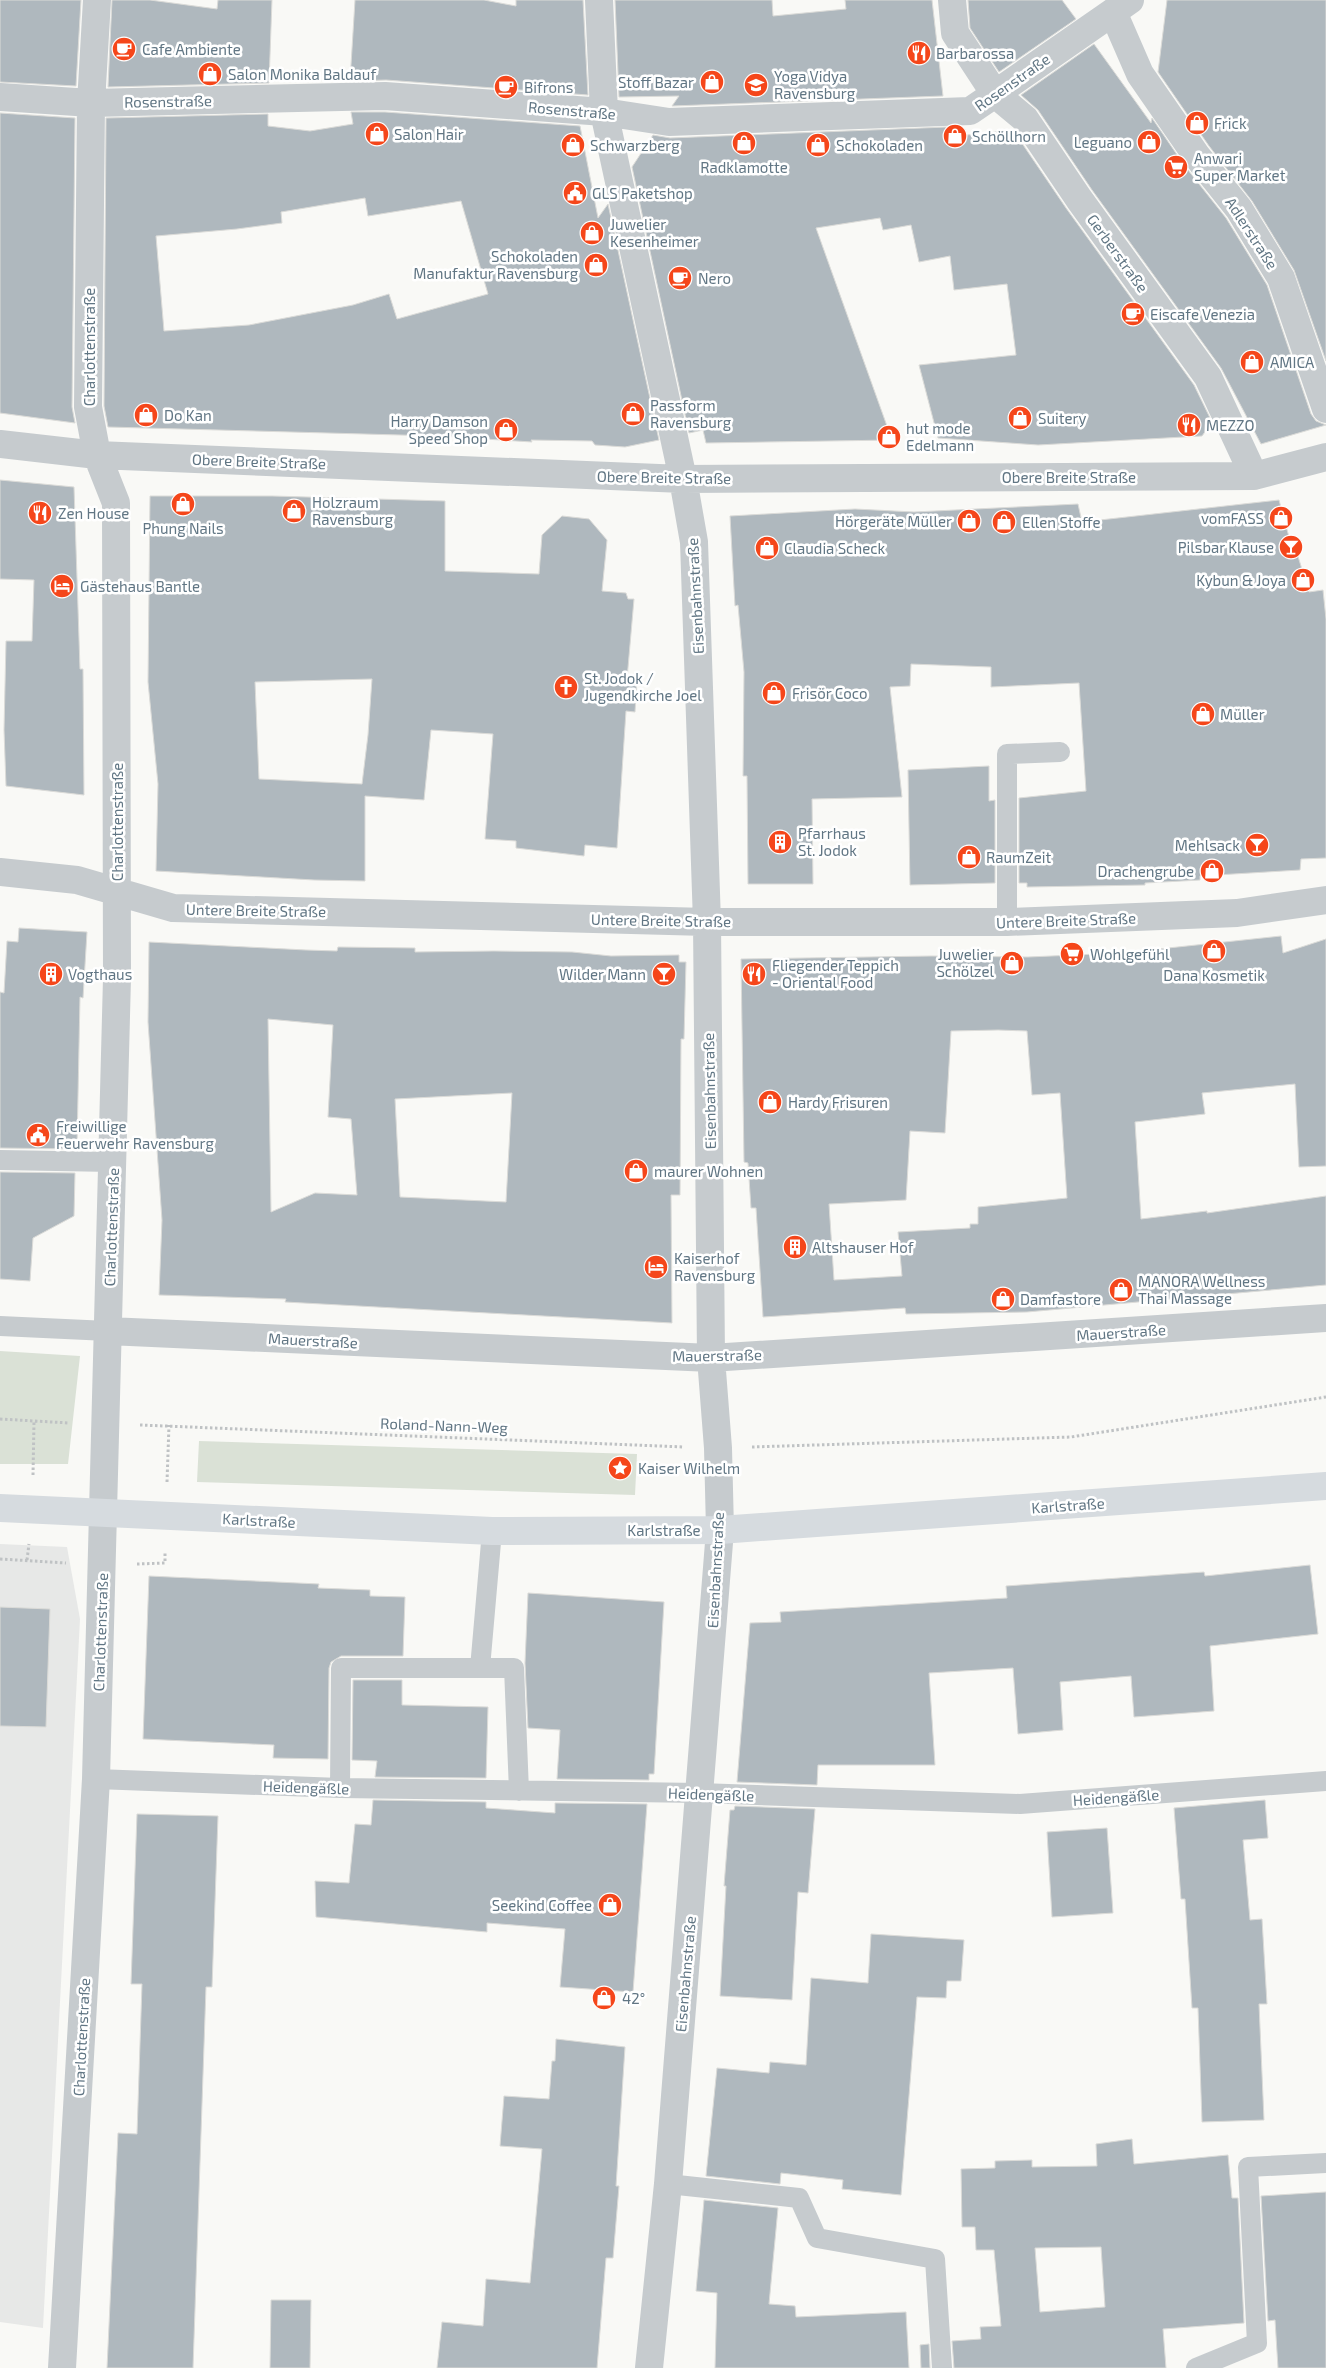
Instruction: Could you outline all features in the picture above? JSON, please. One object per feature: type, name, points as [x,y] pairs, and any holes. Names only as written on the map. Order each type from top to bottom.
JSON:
[{"type":"main road","name":"Karlstraße","points":[[0,1508],[492,1531],[720,1530],[1326,1486]]},
{"type":"street","name":"Charlottenstraße","points":[[62,2368],[96,1779],[113,1162],[118,891],[116,503],[98,455],[88,407],[90,103],[97,0]]},
{"type":"street","name":"Eisenbahnstraße","points":[[599,0],[604,112],[683,479],[694,542],[707,922],[711,1358],[718,1448],[720,1530],[668,2184],[649,2368]]},
{"type":"street","name":"Gerberstraße","points":[[952,0],[955,33],[995,94],[1025,119],[1079,199],[1208,377],[1254,476]]},
{"type":"street","name":"Rosenstraße","points":[[0,97],[90,103],[385,96],[604,112],[669,122],[970,111],[1122,6]]},
{"type":"street","name":"Adlerstraße","points":[[1122,6],[1140,74],[1196,155],[1240,209],[1281,278],[1326,409]]},
{"type":"street","name":"Obere Breite Straße","points":[[0,444],[98,455],[683,479],[1254,476],[1326,457]]},
{"type":"street","name":"Untere Breite Straße","points":[[0,872],[77,880],[173,908],[707,922],[1007,922],[1237,913],[1326,900]]},
{"type":"street","name":"Mauerstraße","points":[[108,1331],[711,1358],[1326,1318]]},
{"type":"lane","points":[[1007,922],[1007,754],[1060,752]]},
{"type":"lane","points":[[0,1160],[113,1162]]},
{"type":"lane","points":[[0,1326],[108,1331]]},
{"type":"lane","points":[[480,1668],[492,1531]]},
{"type":"lane","points":[[340,1788],[341,1668],[514,1668],[519,1791]]},
{"type":"lane","name":"Heidengäßle","points":[[96,1779],[340,1788],[700,1793],[1020,1804],[1326,1781]]},
{"type":"lane","points":[[1196,2368],[1257,2343],[1248,2167],[1326,2163]]},
{"type":"lane","points":[[668,2184],[798,2198],[817,2238],[935,2259],[942,2368]]},
{"type":"path","name":"Roland-Nann-Weg","points":[[166,1516],[170,1425],[718,1448],[1071,1437],[1326,1398]]},
{"type":"path","points":[[32,1509],[34,1421]]},
{"type":"path","points":[[0,1559],[61,1562]]},
{"type":"shaded area","points":[[0,1351],[80,1356],[68,1464],[0,1464]]},
{"type":"shaded area","points":[[199,1441],[637,1454],[635,1495],[197,1482]]},
{"type":"shaded area","points":[[0,1544],[67,1547],[80,1619],[43,2328],[0,2322]]},
{"type":"building","points":[[0,0],[81,0],[76,86],[0,82]]},
{"type":"building","points":[[112,0],[150,0],[217,9],[218,0],[272,0],[269,83],[108,87]]},
{"type":"building","points":[[355,0],[484,0],[516,6],[516,0],[583,0],[588,95],[386,80],[350,81]]},
{"type":"building","points":[[615,0],[772,0],[773,16],[846,9],[845,0],[932,0],[943,96],[672,106],[679,96],[619,97]]},
{"type":"building","points":[[968,0],[1062,0],[1076,19],[999,72],[970,28]]},
{"type":"building","points":[[1167,0],[1326,0],[1326,361],[1294,270],[1252,201],[1209,146],[1158,72]]},
{"type":"building","points":[[1094,44],[1151,123],[1152,118],[1184,165],[1226,218],[1267,285],[1311,414],[1316,421],[1326,425],[1261,444],[1221,368],[1092,190],[1038,110],[1021,95]]},
{"type":"building","points":[[351,112],[385,112],[580,126],[598,218],[608,204],[659,440],[625,447],[595,445],[592,441],[531,440],[532,442],[437,436],[108,427],[104,406],[106,118],[268,114],[268,126],[310,131],[353,124]],"holes":[[[365,198],[368,216],[461,201],[488,294],[397,319],[389,294],[353,305],[249,325],[164,331],[156,236],[282,223],[281,212]]]},
{"type":"building","points":[[0,113],[75,118],[72,407],[75,423],[0,413]]},
{"type":"building","points":[[947,127],[948,137],[1013,130],[1066,208],[1194,385],[1212,422],[1202,436],[1038,445],[938,438],[919,365],[1016,355],[1007,284],[954,290],[950,256],[919,262],[911,225],[883,230],[880,218],[816,228],[892,440],[706,443],[703,430],[689,433],[632,167],[653,135],[670,138]]},
{"type":"building","points":[[0,480],[74,487],[80,669],[83,669],[84,795],[6,786],[4,730],[6,641],[32,641],[34,580],[0,579]]},
{"type":"building","points":[[150,496],[272,496],[445,501],[445,571],[539,574],[542,535],[562,516],[589,519],[607,540],[602,591],[626,593],[628,599],[634,599],[627,679],[637,679],[635,712],[626,711],[617,848],[585,845],[584,856],[516,848],[516,841],[485,839],[493,734],[431,730],[424,800],[365,796],[365,881],[156,871],[158,784],[148,682]],"holes":[[[372,679],[362,784],[259,779],[255,682]]]},
{"type":"building","points":[[1279,500],[1289,537],[1292,537],[1309,592],[1323,590],[1326,619],[1326,858],[1301,859],[1300,870],[1200,876],[1200,880],[1145,883],[1145,885],[1027,887],[1027,883],[1019,883],[1019,798],[1086,791],[1079,683],[991,687],[991,667],[911,664],[910,686],[890,687],[902,797],[812,799],[813,884],[748,884],[747,776],[743,776],[744,672],[738,605],[735,606],[730,516],[855,509],[914,512],[1078,504],[1082,522]]},
{"type":"building","points":[[989,766],[989,801],[995,800],[995,883],[910,885],[908,770]]},
{"type":"building","points":[[19,928],[87,932],[83,998],[80,997],[76,1149],[0,1148],[0,992],[4,993],[7,941],[18,942]]},
{"type":"building","points":[[1281,936],[1283,953],[1326,939],[1326,1166],[1299,1167],[1295,1084],[1202,1093],[1205,1114],[1135,1122],[1141,1219],[1207,1211],[1207,1213],[1326,1196],[1326,1285],[1027,1312],[906,1314],[905,1308],[763,1317],[756,1208],[751,1208],[748,1163],[744,1162],[741,959],[931,956],[1028,957],[1121,953]],"holes":[[[951,1031],[1027,1031],[1032,1095],[1060,1093],[1067,1198],[978,1207],[978,1224],[970,1224],[970,1228],[898,1232],[902,1276],[834,1280],[829,1204],[906,1200],[910,1131],[945,1133]]]},
{"type":"building","points":[[149,942],[337,951],[338,947],[415,948],[415,952],[494,951],[572,952],[611,956],[679,955],[679,962],[686,962],[684,1039],[681,1039],[680,1195],[671,1195],[672,1323],[285,1302],[286,1299],[159,1295],[162,1220],[148,1022]],"holes":[[[268,1019],[333,1025],[328,1117],[351,1119],[357,1195],[315,1193],[271,1212]],[[512,1093],[506,1202],[400,1197],[395,1099]]]},
{"type":"building","points":[[0,1172],[75,1173],[74,1216],[33,1238],[30,1281],[0,1279]]},
{"type":"building","points":[[1310,1565],[1318,1634],[1210,1646],[1214,1711],[1134,1717],[1131,1676],[1060,1682],[1063,1730],[1018,1734],[1013,1668],[929,1673],[935,1765],[818,1765],[817,1785],[737,1782],[750,1623],[781,1622],[780,1612],[1007,1598],[1006,1586],[1204,1572],[1205,1576]]},
{"type":"building","points":[[149,1576],[319,1584],[318,1588],[370,1590],[370,1596],[405,1597],[403,1656],[341,1656],[331,1662],[329,1668],[328,1759],[273,1758],[274,1745],[143,1739]]},
{"type":"building","points":[[528,1593],[664,1602],[654,1774],[649,1774],[649,1780],[557,1779],[560,1730],[528,1728],[525,1663]]},
{"type":"building","points":[[0,1607],[50,1609],[46,1727],[0,1726]]},
{"type":"building","points":[[353,1680],[402,1680],[402,1705],[488,1707],[486,1778],[375,1777],[377,1761],[352,1760]]},
{"type":"building","points":[[373,1800],[486,1802],[486,1808],[555,1813],[555,1803],[647,1804],[633,1992],[560,1987],[565,1929],[487,1923],[487,1932],[316,1917],[315,1881],[349,1883],[355,1824],[371,1825]]},
{"type":"building","points":[[1265,1800],[1268,1838],[1243,1840],[1250,1920],[1262,1919],[1267,2004],[1259,2004],[1264,2120],[1202,2122],[1198,2008],[1192,2008],[1185,1899],[1181,1899],[1174,1808]]},
{"type":"building","points":[[735,1806],[815,1809],[808,1893],[798,1892],[792,2000],[720,1996],[726,1886],[724,1886],[730,1810],[734,1810]]},
{"type":"building","points":[[137,1814],[218,1816],[212,1987],[206,1987],[193,2368],[107,2368],[118,2133],[137,2134],[142,1984],[131,1984]]},
{"type":"building","points":[[1107,1828],[1113,1913],[1052,1917],[1047,1832]]},
{"type":"building","points":[[871,1934],[964,1940],[961,1981],[947,1981],[946,1998],[917,1997],[901,2195],[842,2189],[843,2180],[781,2173],[780,2184],[706,2176],[717,2068],[769,2073],[770,2062],[806,2065],[811,1978],[868,1983]]},
{"type":"building","points":[[556,2039],[625,2047],[616,2186],[619,2186],[613,2258],[606,2258],[597,2368],[437,2368],[442,2322],[483,2326],[486,2279],[530,2283],[542,2149],[500,2146],[504,2096],[549,2099],[552,2061],[555,2061]]},
{"type":"building","points":[[1132,2139],[1134,2164],[1228,2155],[1232,2198],[1238,2198],[1244,2323],[1163,2329],[1166,2368],[954,2368],[952,2341],[981,2339],[980,2327],[1001,2326],[994,2250],[976,2250],[975,2227],[962,2227],[961,2169],[995,2168],[995,2161],[1032,2160],[1032,2167],[1097,2166],[1096,2144]],"holes":[[[1101,2247],[1105,2307],[1040,2312],[1035,2248]]]},
{"type":"building","points":[[1326,2192],[1326,2368],[1278,2368],[1275,2320],[1268,2321],[1261,2196]]},
{"type":"building","points":[[704,2200],[778,2208],[769,2304],[795,2306],[796,2317],[906,2312],[909,2368],[715,2368],[717,2293],[696,2291]]},
{"type":"building","points":[[271,2300],[311,2300],[310,2368],[270,2368]]},
{"type":"building","points":[[929,2344],[930,2368],[921,2368],[920,2345]]},
{"type":"place","name":"Cafe Ambiente","points":[[124,49]]},
{"type":"place","name":"Barbarossa","points":[[919,53]]},
{"type":"place","name":"Salon Monika Baldauf","points":[[210,74]]},
{"type":"place","name":"Stoff Bazar","points":[[712,82]]},
{"type":"place","name":"Yoga Vidya Ravensburg","points":[[756,85]]},
{"type":"place","name":"Bifrons","points":[[506,87]]},
{"type":"place","name":"Frick","points":[[1197,123]]},
{"type":"place","name":"Salon Hair","points":[[377,134]]},
{"type":"place","name":"Schöllhorn","points":[[955,136]]},
{"type":"place","name":"Leguano","points":[[1149,142]]},
{"type":"place","name":"Radklamotte","points":[[744,143]]},
{"type":"place","name":"Schwarzberg","points":[[573,145]]},
{"type":"place","name":"Schokoladen","points":[[818,145]]},
{"type":"place","name":"Anwari Super Market","points":[[1176,167]]},
{"type":"place","name":"GLS Paketshop","points":[[575,193]]},
{"type":"place","name":"Juwelier Kesenheimer","points":[[592,233]]},
{"type":"place","name":"Schokoladen Manufaktur Ravensburg","points":[[596,265]]},
{"type":"place","name":"Nero","points":[[680,278]]},
{"type":"place","name":"Eiscafe Venezia","points":[[1133,314]]},
{"type":"place","name":"AMICA","points":[[1252,362]]},
{"type":"place","name":"Passform Ravensburg","points":[[633,414]]},
{"type":"place","name":"Do Kan","points":[[146,415]]},
{"type":"place","name":"Suitery","points":[[1020,418]]},
{"type":"place","name":"MEZZO","points":[[1189,425]]},
{"type":"place","name":"Harry Damson Speed Shop","points":[[506,430]]},
{"type":"place","name":"hut mode Edelmann","points":[[889,437]]},
{"type":"place","name":"Phung Nails","points":[[183,504]]},
{"type":"place","name":"Holzraum Ravensburg","points":[[294,511]]},
{"type":"place","name":"Zen House","points":[[40,513]]},
{"type":"place","name":"vomFASS","points":[[1281,518]]},
{"type":"place","name":"Hörgeräte Müller","points":[[969,521]]},
{"type":"place","name":"Ellen Stoffe","points":[[1004,522]]},
{"type":"place","name":"Pilsbar Klause","points":[[1291,547]]},
{"type":"place","name":"Claudia Scheck","points":[[767,548]]},
{"type":"place","name":"Kybun & Joya","points":[[1303,580]]},
{"type":"place","name":"Gästehaus Bantle","points":[[62,586]]},
{"type":"place","name":"St. Jodok / Jugendkirche Joel","points":[[566,687]]},
{"type":"place","name":"Frisör Coco","points":[[774,693]]},
{"type":"place","name":"Müller","points":[[1203,714]]},
{"type":"place","name":"Pfarrhaus St. Jodok","points":[[780,842]]},
{"type":"place","name":"Mehlsack","points":[[1257,845]]},
{"type":"place","name":"RaumZeit","points":[[969,857]]},
{"type":"place","name":"Drachengrube","points":[[1212,871]]},
{"type":"place","name":"Dana Kosmetik","points":[[1214,951]]},
{"type":"place","name":"Wohlgefühl","points":[[1072,954]]},
{"type":"place","name":"Juwelier Schölzel","points":[[1012,963]]},
{"type":"place","name":"Vogthaus","points":[[51,974]]},
{"type":"place","name":"Wilder Mann","points":[[664,974]]},
{"type":"place","name":"Fliegender Teppich - Oriental Food","points":[[754,974]]},
{"type":"place","name":"Hardy Frisuren","points":[[770,1102]]},
{"type":"place","name":"Freiwillige Feuerwehr Ravensburg","points":[[38,1135]]},
{"type":"place","name":"maurer Wohnen","points":[[636,1171]]},
{"type":"place","name":"Altshauser Hof","points":[[795,1247]]},
{"type":"place","name":"Kaiserhof Ravensburg","points":[[656,1267]]},
{"type":"place","name":"MANORA Wellness Thai Massage","points":[[1121,1290]]},
{"type":"place","name":"Damfastore","points":[[1003,1299]]},
{"type":"place","name":"Kaiser Wilhelm","points":[[620,1468]]},
{"type":"place","name":"Seekind Coffee","points":[[610,1905]]},
{"type":"place","name":"42°","points":[[604,1998]]}]
